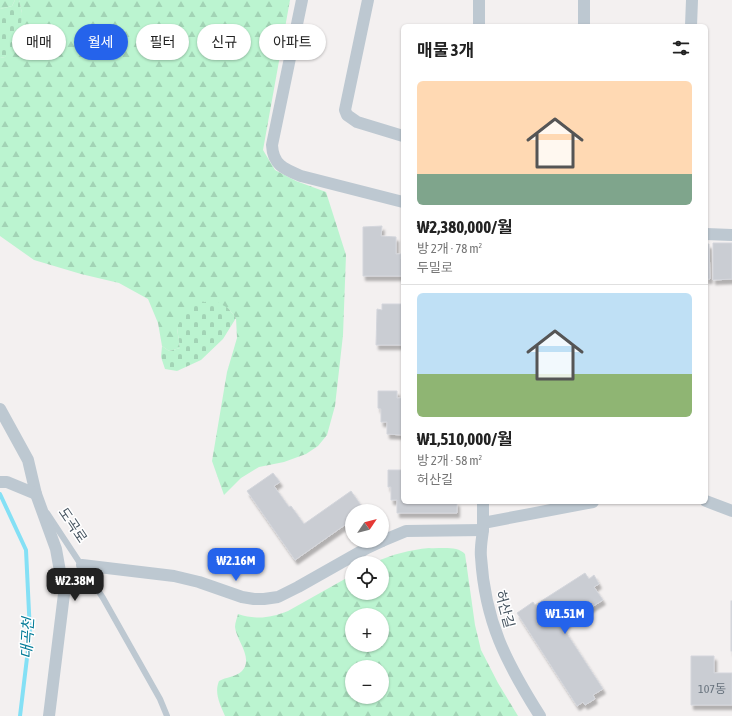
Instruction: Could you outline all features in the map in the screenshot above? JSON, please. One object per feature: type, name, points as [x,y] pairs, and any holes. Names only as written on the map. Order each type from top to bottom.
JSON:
[{"type":"street","points":[[302,0],[272,145],[275,160],[280,166],[301,176],[401,201]]},
{"type":"street","points":[[368,0],[345,110],[347,115],[358,122],[401,135]]},
{"type":"street","points":[[479,0],[480,24]]},
{"type":"street","points":[[584,0],[584,24]]},
{"type":"street","points":[[691,24],[692,0]]},
{"type":"street","points":[[708,234],[732,235]]},
{"type":"street","name":"도곡로","points":[[0,409],[28,460],[36,494]]},
{"type":"street","points":[[2,482],[7,482],[36,494],[56,549],[64,594],[49,716]]},
{"type":"street","points":[[708,502],[732,511]]},
{"type":"street","name":"허산길","points":[[482,504],[483,526],[481,555],[483,580],[489,613],[502,649],[512,670],[540,716]]},
{"type":"street","points":[[389,538],[406,531],[483,526],[577,504]]},
{"type":"street","points":[[82,565],[174,576],[199,582],[242,597],[264,599],[278,597],[367,548]]},
{"type":"lane","name":"도곡로","points":[[36,494],[82,565],[131,646],[160,699],[167,716]]},
{"type":"green space","points":[[0,0],[15,0],[12,6],[0,9]]},
{"type":"green space","points":[[15,0],[19,0],[22,13],[21,24],[12,24],[12,47],[5,57],[0,58],[0,9],[12,6]]},
{"type":"green space","points":[[19,0],[290,0],[286,24],[259,24],[259,60],[279,60],[263,150],[275,170],[296,181],[326,192],[346,255],[343,335],[335,406],[327,435],[318,446],[306,454],[284,462],[259,467],[241,478],[224,495],[212,461],[227,372],[237,338],[236,318],[228,308],[177,328],[180,348],[169,351],[162,346],[158,323],[148,299],[119,283],[81,274],[34,260],[0,236],[0,58],[5,57],[12,39],[12,60],[66,60],[66,24],[18,24],[22,13]]},
{"type":"green space","points":[[213,300],[228,308],[236,318],[223,339],[201,360],[177,371],[165,369],[161,357],[162,346],[169,351],[180,348],[177,328],[183,313],[197,304]]},
{"type":"green space","points":[[429,548],[453,548],[462,551],[465,554],[475,625],[481,650],[498,683],[518,716],[225,716],[217,694],[219,681],[240,673],[245,666],[246,660],[235,627],[238,614],[257,618],[269,617],[288,611],[345,579],[345,600],[389,600],[389,557],[408,551]]},
{"type":"building","points":[[382,226],[381,236],[396,237],[396,254],[401,254],[401,276],[363,276],[363,227]]},
{"type":"building","points":[[713,243],[732,243],[732,279],[713,280]]},
{"type":"building","points":[[708,244],[709,244],[710,279],[708,279]]},
{"type":"building","points":[[382,304],[401,304],[401,345],[376,345],[377,309],[382,310]]},
{"type":"building","points":[[378,391],[397,391],[397,398],[401,398],[401,435],[387,434],[387,422],[381,422],[381,409],[378,408]]},
{"type":"building","points":[[388,470],[401,470],[401,504],[457,504],[457,513],[397,513],[397,500],[391,500],[391,487],[388,487]]},
{"type":"building","points":[[273,473],[280,482],[274,486],[289,507],[291,506],[304,524],[351,491],[360,504],[345,504],[345,525],[295,560],[247,491]]},
{"type":"building","points":[[585,573],[589,579],[594,575],[599,584],[594,587],[603,600],[562,626],[603,689],[593,695],[595,699],[585,705],[583,702],[577,706],[517,613],[533,602],[535,605]]},
{"type":"building","points":[[732,601],[732,651],[731,651]]},
{"type":"building","points":[[691,656],[714,656],[714,673],[732,673],[732,705],[691,705]]},
{"type":"waterway","name":"대곡천","points":[[0,494],[26,550],[30,633],[20,716]]}]
